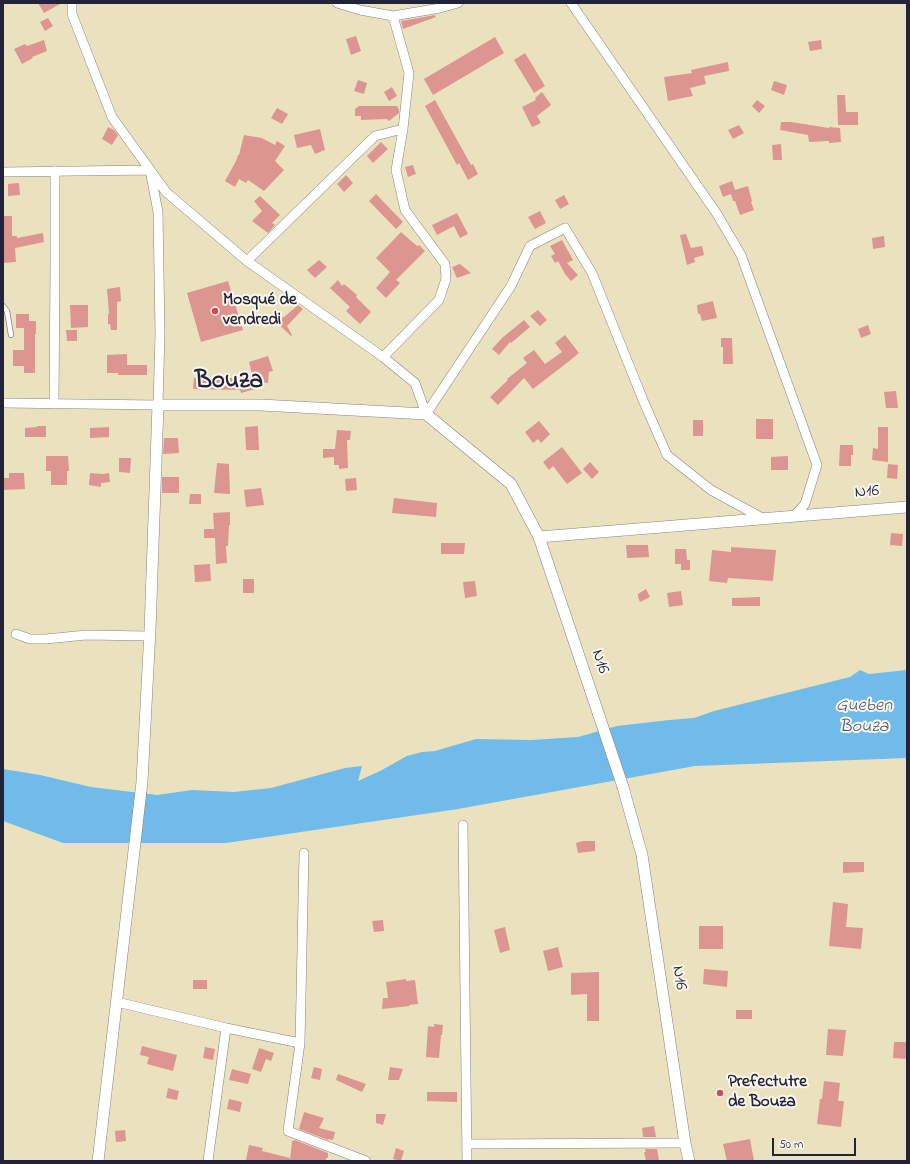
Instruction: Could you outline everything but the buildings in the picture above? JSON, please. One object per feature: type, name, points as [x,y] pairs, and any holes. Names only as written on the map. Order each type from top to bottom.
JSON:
[{"type":"street","points":[[72,3],[72,14],[112,117],[166,192],[247,261],[383,357],[415,383],[426,414],[511,484],[539,537]]},
{"type":"street","points":[[336,3],[360,6],[393,16],[440,8],[458,3]]},
{"type":"street","points":[[571,3],[717,214],[741,255],[817,465],[805,504],[794,516]]},
{"type":"street","points":[[383,357],[439,300],[446,279],[446,264],[405,210],[396,170],[403,129],[409,73],[393,16]]},
{"type":"street","points":[[247,261],[375,136],[403,129]]},
{"type":"street","points":[[3,172],[150,170]]},
{"type":"street","points":[[98,1161],[142,782],[150,636],[160,334],[158,212],[150,170]]},
{"type":"street","points":[[54,404],[55,171]]},
{"type":"street","points":[[426,414],[511,286],[530,246],[565,228],[592,274],[667,455],[711,490],[764,519]]},
{"type":"street","points":[[3,403],[261,405],[426,414]]},
{"type":"street","name":"N16","points":[[689,1161],[685,1143],[642,854],[624,787],[539,537],[907,507]]},
{"type":"street","points":[[16,634],[30,639],[86,635],[150,636]]},
{"type":"street","points":[[463,825],[467,1161]]},
{"type":"street","points":[[304,852],[300,1043],[288,1131],[366,1161]]},
{"type":"street","points":[[117,1002],[226,1028],[300,1043]]},
{"type":"street","points":[[208,1161],[226,1028]]},
{"type":"street","points":[[467,1144],[685,1143]]},
{"type":"lane","points":[[3,306],[7,311],[11,335]]},
{"type":"water","name":"Gueben Bouza","points":[[860,670],[869,674],[907,670],[907,758],[695,766],[458,809],[226,843],[63,843],[3,821],[3,769],[40,775],[91,787],[157,795],[192,790],[234,792],[271,788],[345,768],[362,766],[358,781],[407,756],[422,752],[435,751],[476,739],[531,740],[578,737],[617,726],[694,718],[714,711],[850,677]]},
{"type":"place","name":"Mosqué de vendredi","points":[[215,311]]},
{"type":"place","name":"Prefectutre de Bouza","points":[[720,1093]]},
{"type":"district","name":"Bouza","points":[[229,383]]}]
